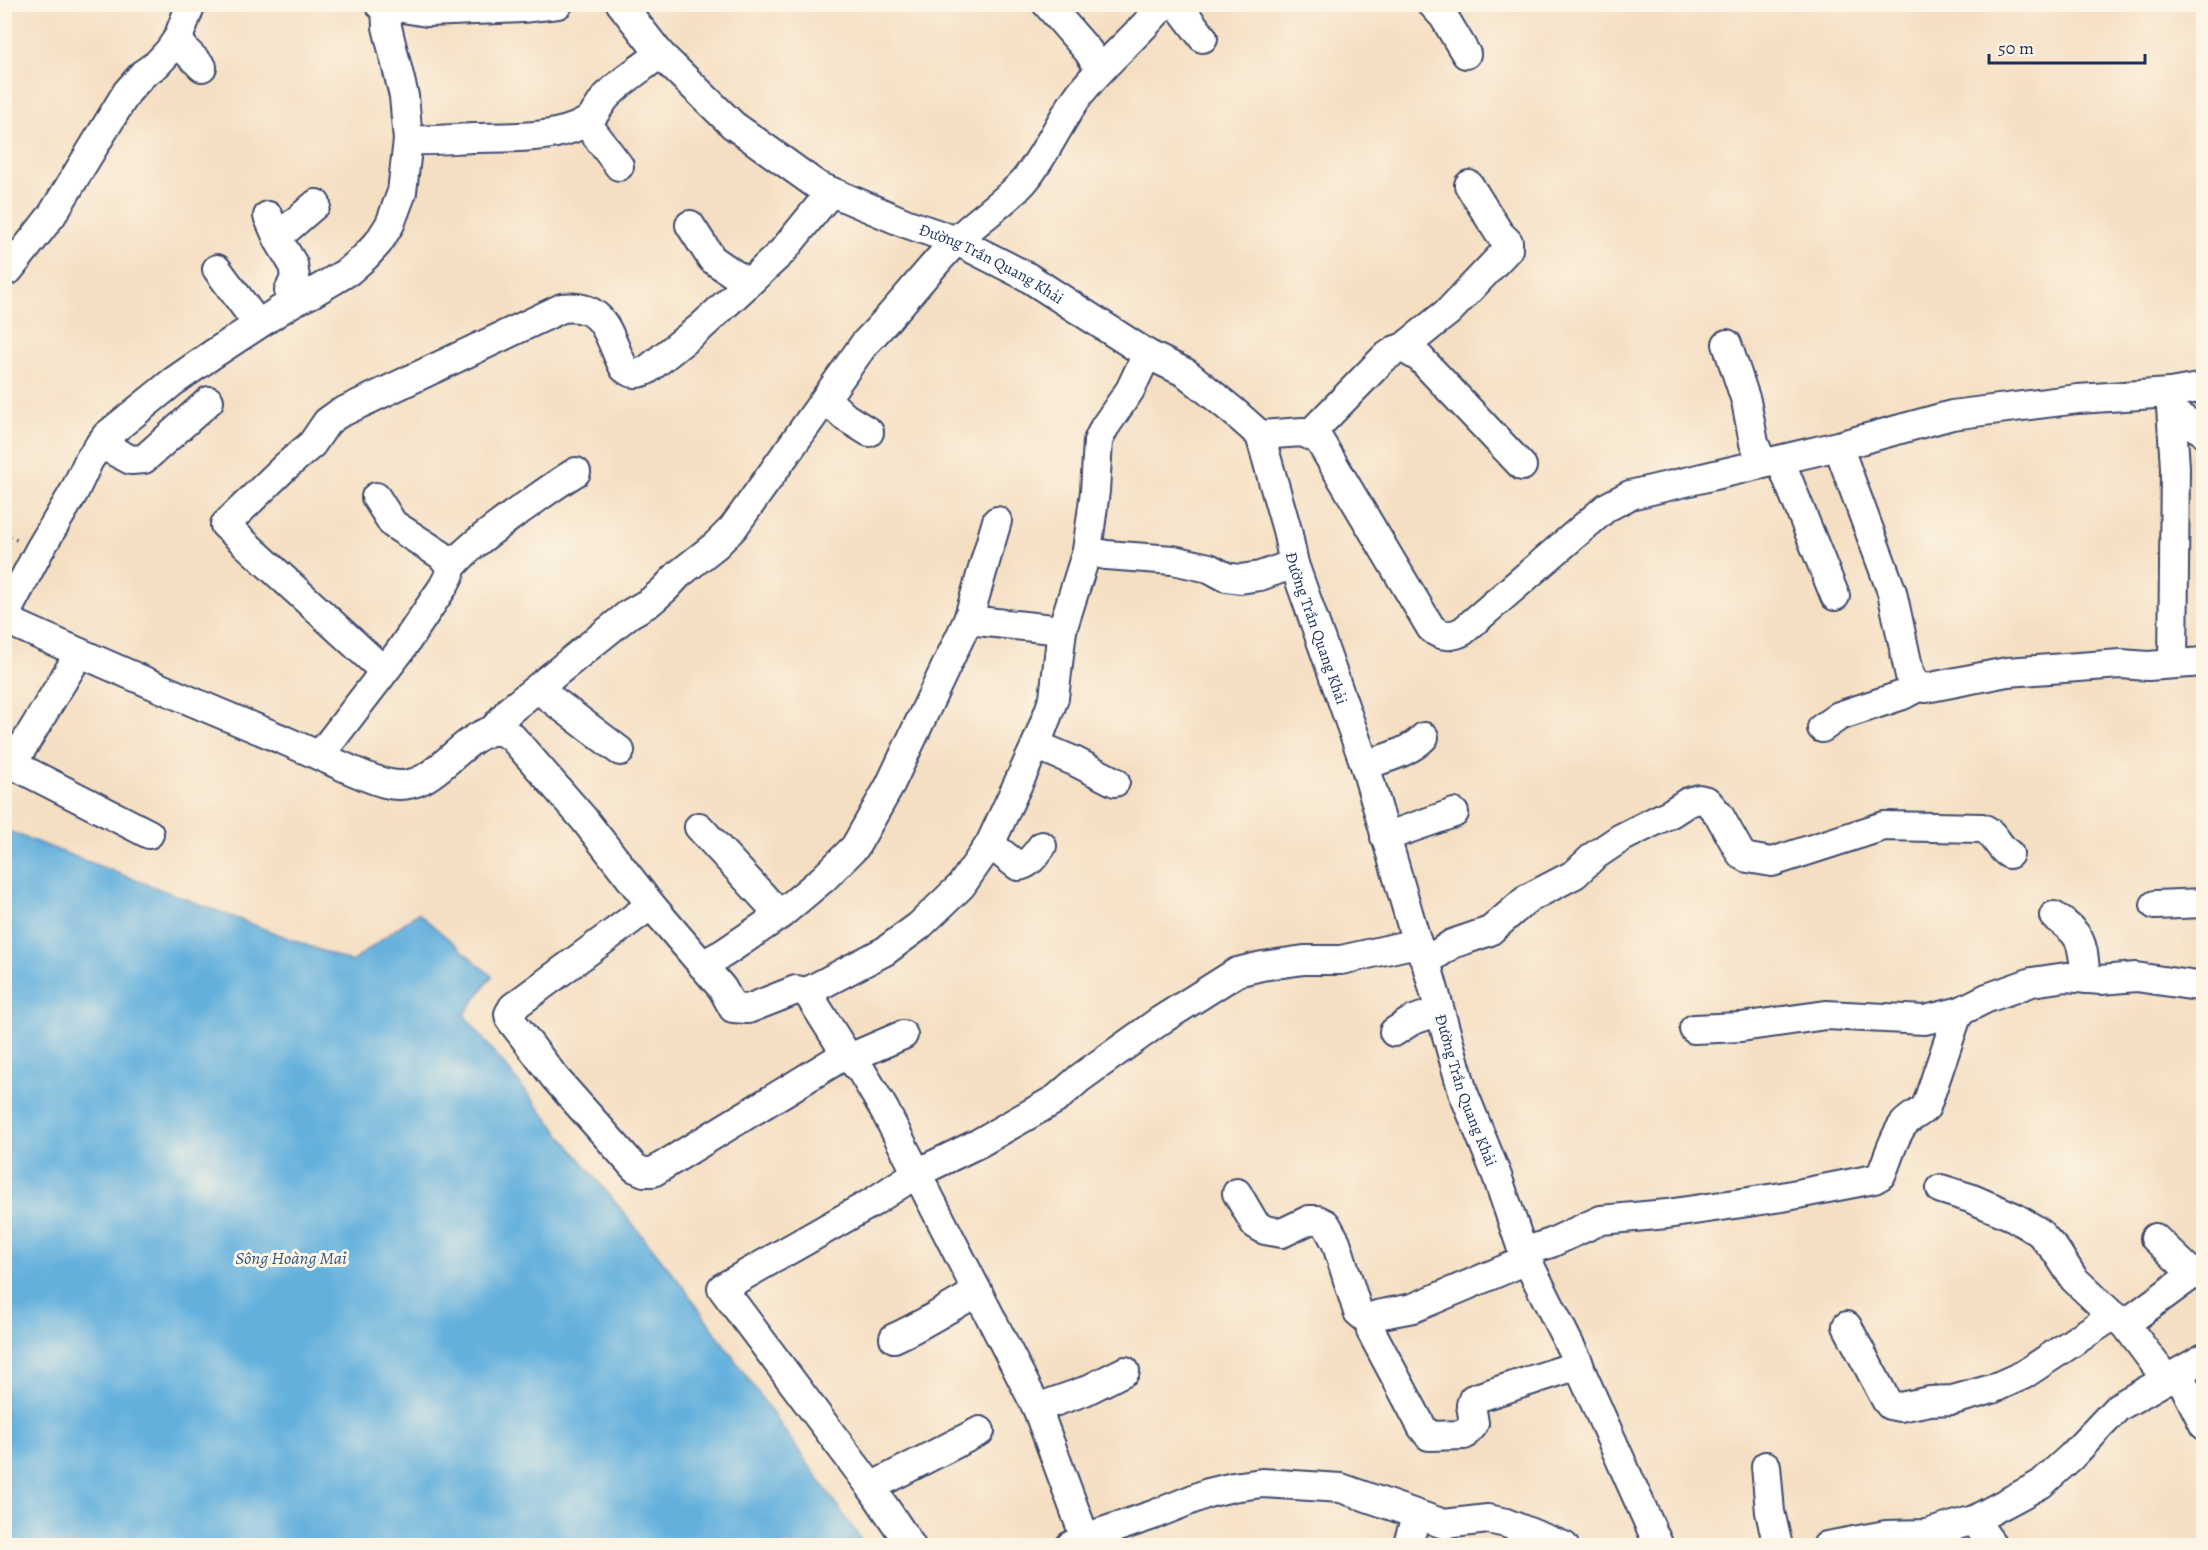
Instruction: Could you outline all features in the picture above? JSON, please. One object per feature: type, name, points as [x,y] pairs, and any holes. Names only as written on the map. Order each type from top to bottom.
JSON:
[{"type":"street","points":[[9,270],[52,215],[127,92],[143,74],[157,64],[178,38],[191,4]]},
{"type":"street","points":[[558,4],[427,12],[382,6],[404,96],[408,140],[402,192],[397,209],[378,243],[349,271],[258,323],[174,381],[105,436],[89,460],[74,492],[40,549],[4,618],[79,654],[320,755],[361,775],[398,786],[411,784],[427,777],[477,738],[492,730],[510,710],[610,628],[665,589],[678,575],[734,528],[826,399],[839,377],[865,344],[957,240],[1023,182],[1037,164],[1080,94],[1100,69],[1164,4]]},
{"type":"street","name":"Đường Trần Quang Khải","points":[[621,4],[660,54],[733,125],[818,186],[905,223],[957,240],[1026,276],[1147,354],[1186,373],[1260,435],[1287,530],[1294,564],[1365,765],[1463,1092],[1497,1176],[1525,1256],[1578,1362],[1659,1545]]},
{"type":"street","points":[[1047,4],[1088,51],[1100,69]]},
{"type":"street","points":[[1177,4],[1203,38]]},
{"type":"street","points":[[1432,4],[1444,16],[1466,54]]},
{"type":"street","points":[[178,38],[185,50],[202,67]]},
{"type":"street","points":[[408,140],[440,141],[560,132],[595,116],[599,106],[609,94],[660,54]]},
{"type":"street","points":[[586,122],[619,165]]},
{"type":"street","points":[[1310,434],[1384,358],[1403,348],[1449,311],[1508,249],[1508,242],[1499,233],[1469,185]]},
{"type":"street","points":[[384,671],[225,525],[312,444],[327,422],[338,414],[562,308],[575,306],[585,309],[602,320],[624,368],[629,373],[639,374],[647,370],[701,327],[782,252],[830,193]]},
{"type":"street","points":[[291,303],[289,291],[295,278],[295,272],[273,226],[316,204]]},
{"type":"street","points":[[690,225],[712,259],[747,283]]},
{"type":"street","points":[[217,269],[258,323]]},
{"type":"street","points":[[1727,344],[1746,401],[1754,443],[1772,462],[1835,596]]},
{"type":"street","points":[[1403,348],[1420,358],[1522,466]]},
{"type":"street","points":[[492,730],[503,731],[512,737],[583,818],[651,905],[722,988],[733,1008],[748,1010],[796,990],[807,992],[885,951],[919,927],[961,886],[990,844],[1036,745],[1054,698],[1062,630],[1087,551],[1098,441],[1104,428],[1130,390],[1147,354]]},
{"type":"street","points":[[1260,435],[1293,432],[1310,434],[1319,440],[1431,628],[1440,634],[1449,636],[1463,631],[1607,507],[1622,498],[1645,490],[1838,446],[1952,415],[2078,399],[2171,403],[2204,387]]},
{"type":"street","points":[[826,399],[845,417],[869,432]]},
{"type":"street","points":[[100,444],[131,460],[144,459],[209,401]]},
{"type":"street","points":[[2171,403],[2204,432]]},
{"type":"street","points":[[2171,403],[2175,466],[2172,663]]},
{"type":"street","points":[[1838,446],[1892,592],[1910,676],[1918,687]]},
{"type":"street","points":[[320,755],[400,651],[443,587],[450,574],[450,569],[458,559],[488,533],[576,472]]},
{"type":"street","points":[[376,497],[393,524],[441,555],[450,569]]},
{"type":"street","points":[[702,965],[780,915],[844,861],[863,835],[889,787],[969,620],[997,521]]},
{"type":"street","points":[[1087,551],[1106,555],[1173,560],[1209,568],[1227,577],[1240,579],[1260,576],[1294,564]]},
{"type":"street","points":[[969,620],[1062,630]]},
{"type":"street","points":[[79,654],[9,762],[149,834]]},
{"type":"street","points":[[1822,728],[1839,716],[1903,695],[1918,687],[1926,688],[2007,672],[2112,665],[2204,663]]},
{"type":"street","points":[[538,689],[620,751]]},
{"type":"street","points":[[1365,765],[1405,751],[1419,743],[1424,737]]},
{"type":"street","points":[[1036,745],[1074,761],[1114,782]]},
{"type":"street","points":[[911,1545],[871,1487],[722,1288],[873,1202],[917,1173],[979,1143],[1056,1099],[1080,1078],[1154,1025],[1237,972],[1304,960],[1341,960],[1421,953],[1490,931],[1527,899],[1575,874],[1594,856],[1621,838],[1688,802],[1699,799],[1707,801],[1719,815],[1741,854],[1766,862],[1787,859],[1872,829],[1896,825],[1982,828],[1989,830],[2004,852],[2009,854]]},
{"type":"street","points":[[1385,837],[1454,813]]},
{"type":"street","points":[[699,827],[780,915]]},
{"type":"street","points":[[990,844],[1018,866],[1031,860],[1042,846]]},
{"type":"street","points":[[2156,905],[2204,903]]},
{"type":"street","points":[[651,905],[513,1007],[509,1014],[510,1019],[555,1077],[635,1168],[644,1172],[653,1172],[849,1058],[903,1035]]},
{"type":"street","points":[[2054,916],[2068,925],[2079,938],[2086,979]]},
{"type":"street","points":[[1694,1029],[1741,1027],[1826,1015],[1925,1020],[1961,1011],[1987,998],[2032,982],[2066,977],[2101,980],[2136,977],[2204,987]]},
{"type":"street","points":[[807,992],[849,1058],[862,1072],[917,1173],[1037,1408],[1081,1543],[1208,1493],[1262,1483],[1341,1488],[1444,1524],[1488,1519],[1564,1545]]},
{"type":"street","points":[[1394,1032],[1411,1021],[1438,1011]]},
{"type":"street","points":[[1370,1322],[1377,1315],[1413,1308],[1601,1220],[1667,1214],[1782,1197],[1874,1179],[1881,1175],[1902,1126],[1926,1107],[1941,1068],[1952,1028],[1961,1011]]},
{"type":"street","points":[[1941,1189],[2005,1214],[2039,1232],[2056,1251],[2074,1279],[2118,1319],[2173,1376],[2204,1425]]},
{"type":"street","points":[[1237,1193],[1255,1224],[1265,1230],[1282,1233],[1309,1220],[1318,1220],[1326,1224],[1336,1242],[1358,1312],[1370,1322],[1371,1331],[1429,1436],[1464,1434],[1474,1424],[1471,1405],[1473,1399],[1563,1370],[1578,1362]]},
{"type":"street","points":[[1847,1326],[1890,1406],[1900,1407],[1930,1401],[1953,1400],[1992,1389],[2023,1375],[2108,1319],[2118,1319],[2149,1305],[2199,1273],[2155,1238]]},
{"type":"street","points":[[894,1338],[930,1321],[950,1306],[978,1292]]},
{"type":"street","points":[[1827,1545],[1886,1535],[1926,1534],[1974,1520],[2041,1484],[2072,1456],[2118,1407],[2204,1358]]},
{"type":"street","points":[[1037,1408],[1085,1391],[1125,1371]]},
{"type":"street","points":[[871,1487],[980,1431]]},
{"type":"street","points":[[1766,1466],[1770,1512],[1778,1545]]},
{"type":"street","points":[[1407,1545],[1417,1515]]},
{"type":"street","points":[[1974,1520],[1993,1545]]},
{"type":"water","name":"Sông Hoàng Mai","points":[[5,830],[351,962],[418,913],[492,976],[464,1015],[682,1285],[865,1545],[5,1545]]}]
